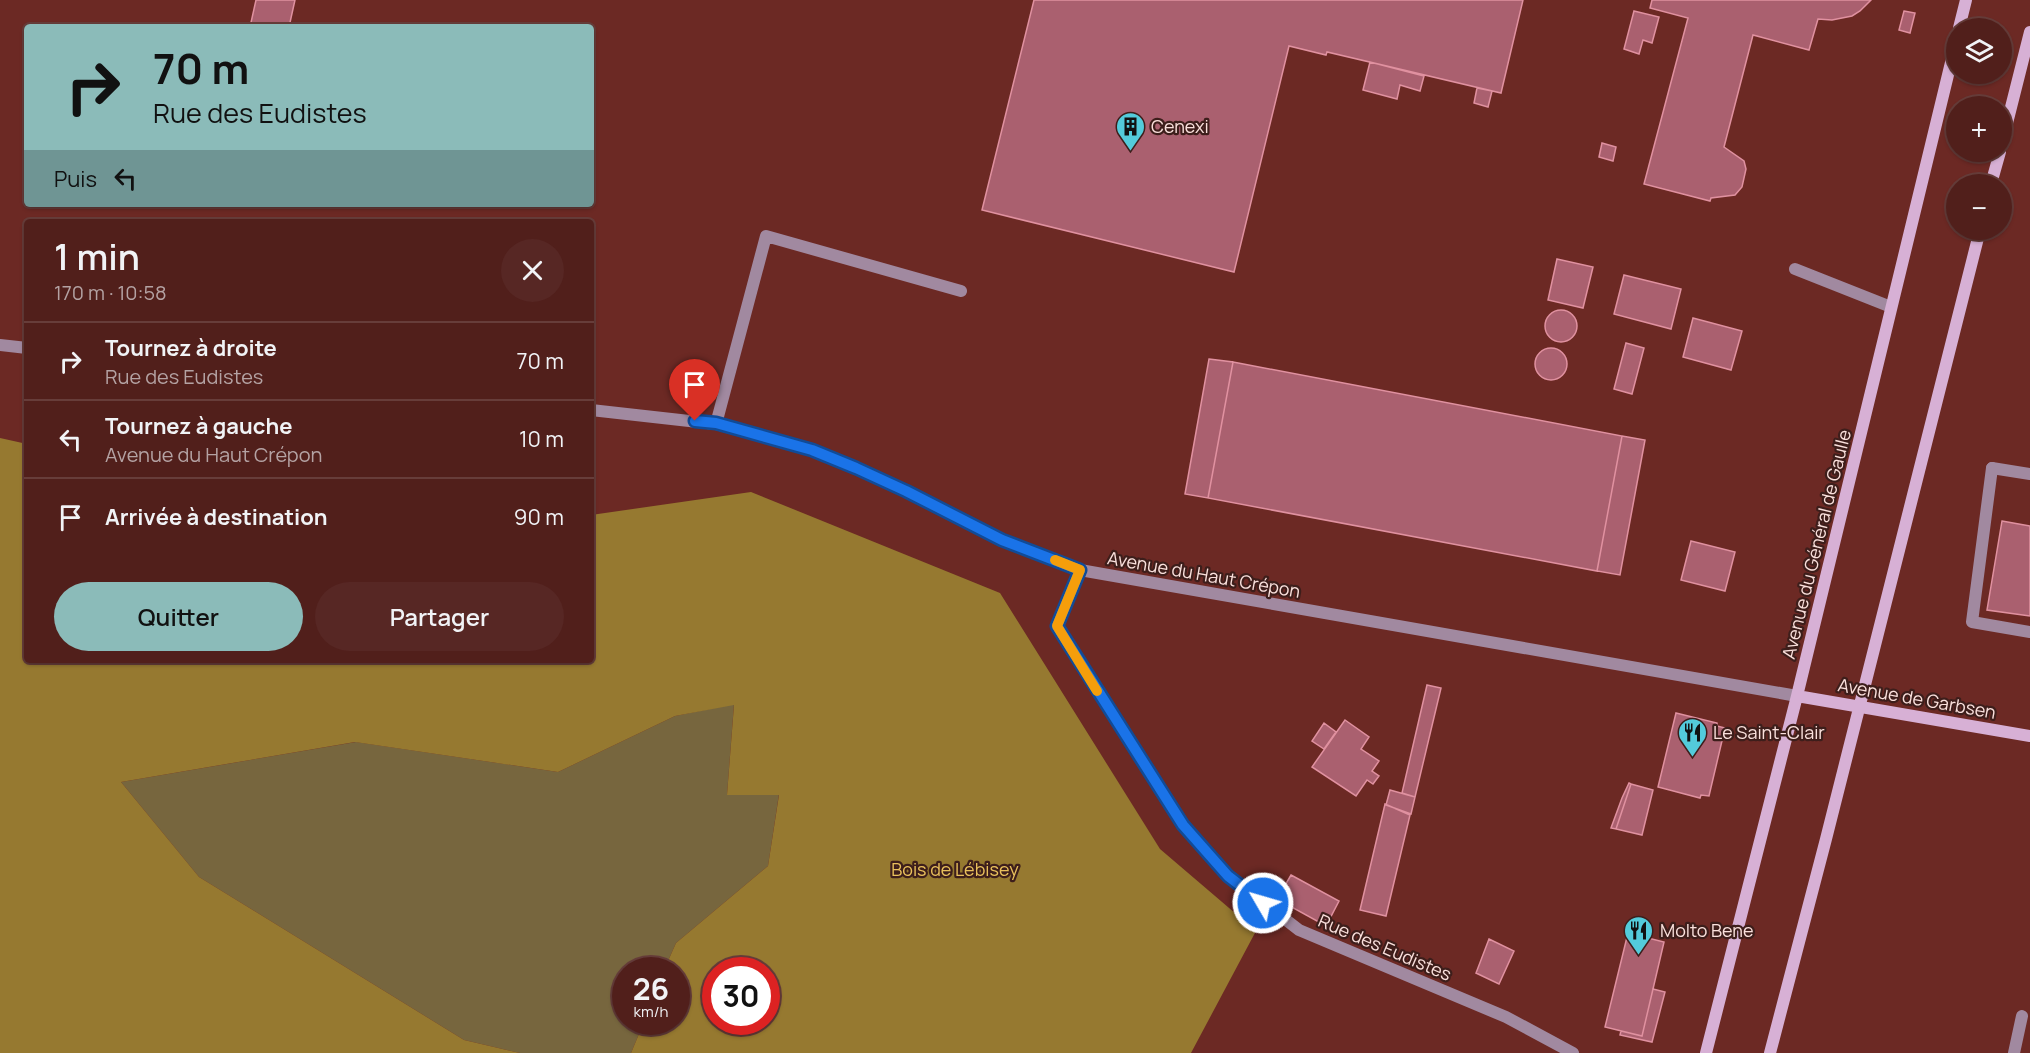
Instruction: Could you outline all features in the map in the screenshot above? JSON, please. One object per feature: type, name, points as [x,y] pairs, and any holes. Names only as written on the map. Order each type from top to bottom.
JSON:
[{"type":"main road","points":[[1962,18],[1966,0]]},
{"type":"main road","points":[[2012,103],[2030,32]]},
{"type":"main road","name":"Avenue du Général de Gaulle","points":[[1706,1053],[1797,696],[1946,83]]},
{"type":"main road","points":[[1770,1053],[1977,240]]},
{"type":"main road","name":"Avenue de Garbsen","points":[[1797,696],[2030,736]]},
{"type":"street","points":[[716,423],[766,236],[961,291]]},
{"type":"street","points":[[1795,268],[1891,307]]},
{"type":"street","points":[[0,345],[24,348]]},
{"type":"street","name":"Avenue du Haut Crépon","points":[[594,410],[716,423],[812,450],[906,491],[1002,540],[1080,570],[1797,696]]},
{"type":"street","points":[[2030,474],[1992,468],[1972,622],[2030,632]]},
{"type":"street","name":"Rue des Eudistes","points":[[1080,570],[1057,626],[1183,825],[1228,876],[1299,930],[1506,1017],[1573,1053]]},
{"type":"street","points":[[2013,1053],[2022,1016]]},
{"type":"shaded area","points":[[734,704],[727,795],[779,794],[768,866],[676,943],[670,957],[612,957],[612,1035],[639,1035],[631,1053],[520,1053],[464,1040],[199,877],[121,782],[356,742],[558,772],[675,716]]},
{"type":"green space","name":"Bois de Lébisey","points":[[0,438],[24,443],[24,663],[594,663],[594,515],[751,492],[1000,593],[1160,849],[1256,931],[1191,1053],[631,1053],[639,1035],[690,1035],[690,957],[670,957],[676,943],[768,866],[779,795],[727,795],[734,705],[675,716],[558,772],[355,742],[121,782],[199,877],[464,1040],[520,1053],[0,1053]]},
{"type":"building","points":[[256,0],[295,0],[290,24],[251,24]]},
{"type":"building","name":"Cenexi","points":[[1034,0],[1523,0],[1501,93],[1327,52],[1326,55],[1289,46],[1234,272],[982,210]]},
{"type":"building","points":[[1652,0],[1871,0],[1852,16],[1832,20],[1818,19],[1809,50],[1753,35],[1724,147],[1744,161],[1746,169],[1742,187],[1735,195],[1711,198],[1710,201],[1644,184],[1688,18],[1650,8]]},
{"type":"building","points":[[1634,11],[1659,17],[1652,43],[1643,40],[1639,54],[1624,49]]},
{"type":"building","points":[[1904,11],[1915,13],[1910,33],[1899,30]]},
{"type":"building","points":[[1370,62],[1424,76],[1420,91],[1400,85],[1397,99],[1363,90]]},
{"type":"building","points":[[1477,88],[1492,91],[1488,107],[1474,103]]},
{"type":"building","points":[[1602,143],[1616,147],[1613,161],[1599,157]]},
{"type":"building","points":[[1557,259],[1593,267],[1583,308],[1548,300]]},
{"type":"building","points":[[1624,275],[1681,289],[1671,329],[1614,314]]},
{"type":"building","points":[[1561,310],[1572,315],[1577,326],[1572,337],[1561,342],[1550,337],[1545,326],[1550,315]]},
{"type":"building","points":[[1693,318],[1742,331],[1731,370],[1683,357]]},
{"type":"building","points":[[1626,343],[1644,348],[1632,394],[1614,389]]},
{"type":"building","points":[[1551,348],[1562,353],[1567,364],[1562,375],[1551,380],[1540,375],[1535,364],[1540,353]]},
{"type":"building","points":[[1209,359],[1233,362],[1208,498],[1185,494]]},
{"type":"building","points":[[1233,362],[1622,436],[1597,571],[1208,498]]},
{"type":"building","points":[[1622,436],[1645,440],[1620,575],[1597,571]]},
{"type":"building","points":[[2002,521],[2030,526],[2030,616],[1987,610]]},
{"type":"building","points":[[1691,541],[1735,552],[1725,591],[1681,580]]},
{"type":"building","points":[[1427,685],[1441,688],[1415,797],[1402,793]]},
{"type":"building","name":"Le Saint-Clair","points":[[1676,713],[1717,723],[1717,726],[1725,728],[1709,796],[1701,795],[1700,798],[1658,787]]},
{"type":"building","points":[[1345,720],[1369,737],[1361,749],[1379,761],[1372,771],[1379,776],[1373,784],[1367,780],[1356,796],[1312,767]]},
{"type":"building","points":[[1324,723],[1336,732],[1324,749],[1312,741]]},
{"type":"building","points":[[1629,783],[1631,784],[1616,829],[1611,828],[1622,798]]},
{"type":"building","points":[[1631,784],[1653,790],[1642,835],[1616,829]]},
{"type":"building","points":[[1390,790],[1415,797],[1411,814],[1386,805]]},
{"type":"building","points":[[1385,804],[1410,815],[1386,916],[1360,910]]},
{"type":"building","points":[[1291,875],[1339,901],[1326,926],[1277,899]]},
{"type":"building","points":[[1628,933],[1664,942],[1642,1036],[1605,1027]]},
{"type":"building","points":[[1489,939],[1514,951],[1499,984],[1476,973]]},
{"type":"building","points":[[1653,989],[1665,992],[1652,1042],[1620,1035],[1621,1031],[1642,1036]]},
{"type":"slow traffic","points":[[1055,560],[1080,570],[1057,626],[1097,691]]},
{"type":"place","name":"Cenexi","points":[[1130,152]]},
{"type":"place","name":"Le Saint-Clair","points":[[1692,758]]},
{"type":"place","name":"Molto Bene","points":[[1639,956]]},
{"type":"route","points":[[695,421],[716,423],[812,450],[906,491],[1002,540],[1080,570],[1057,626],[1183,825],[1228,876],[1263,903]]}]
